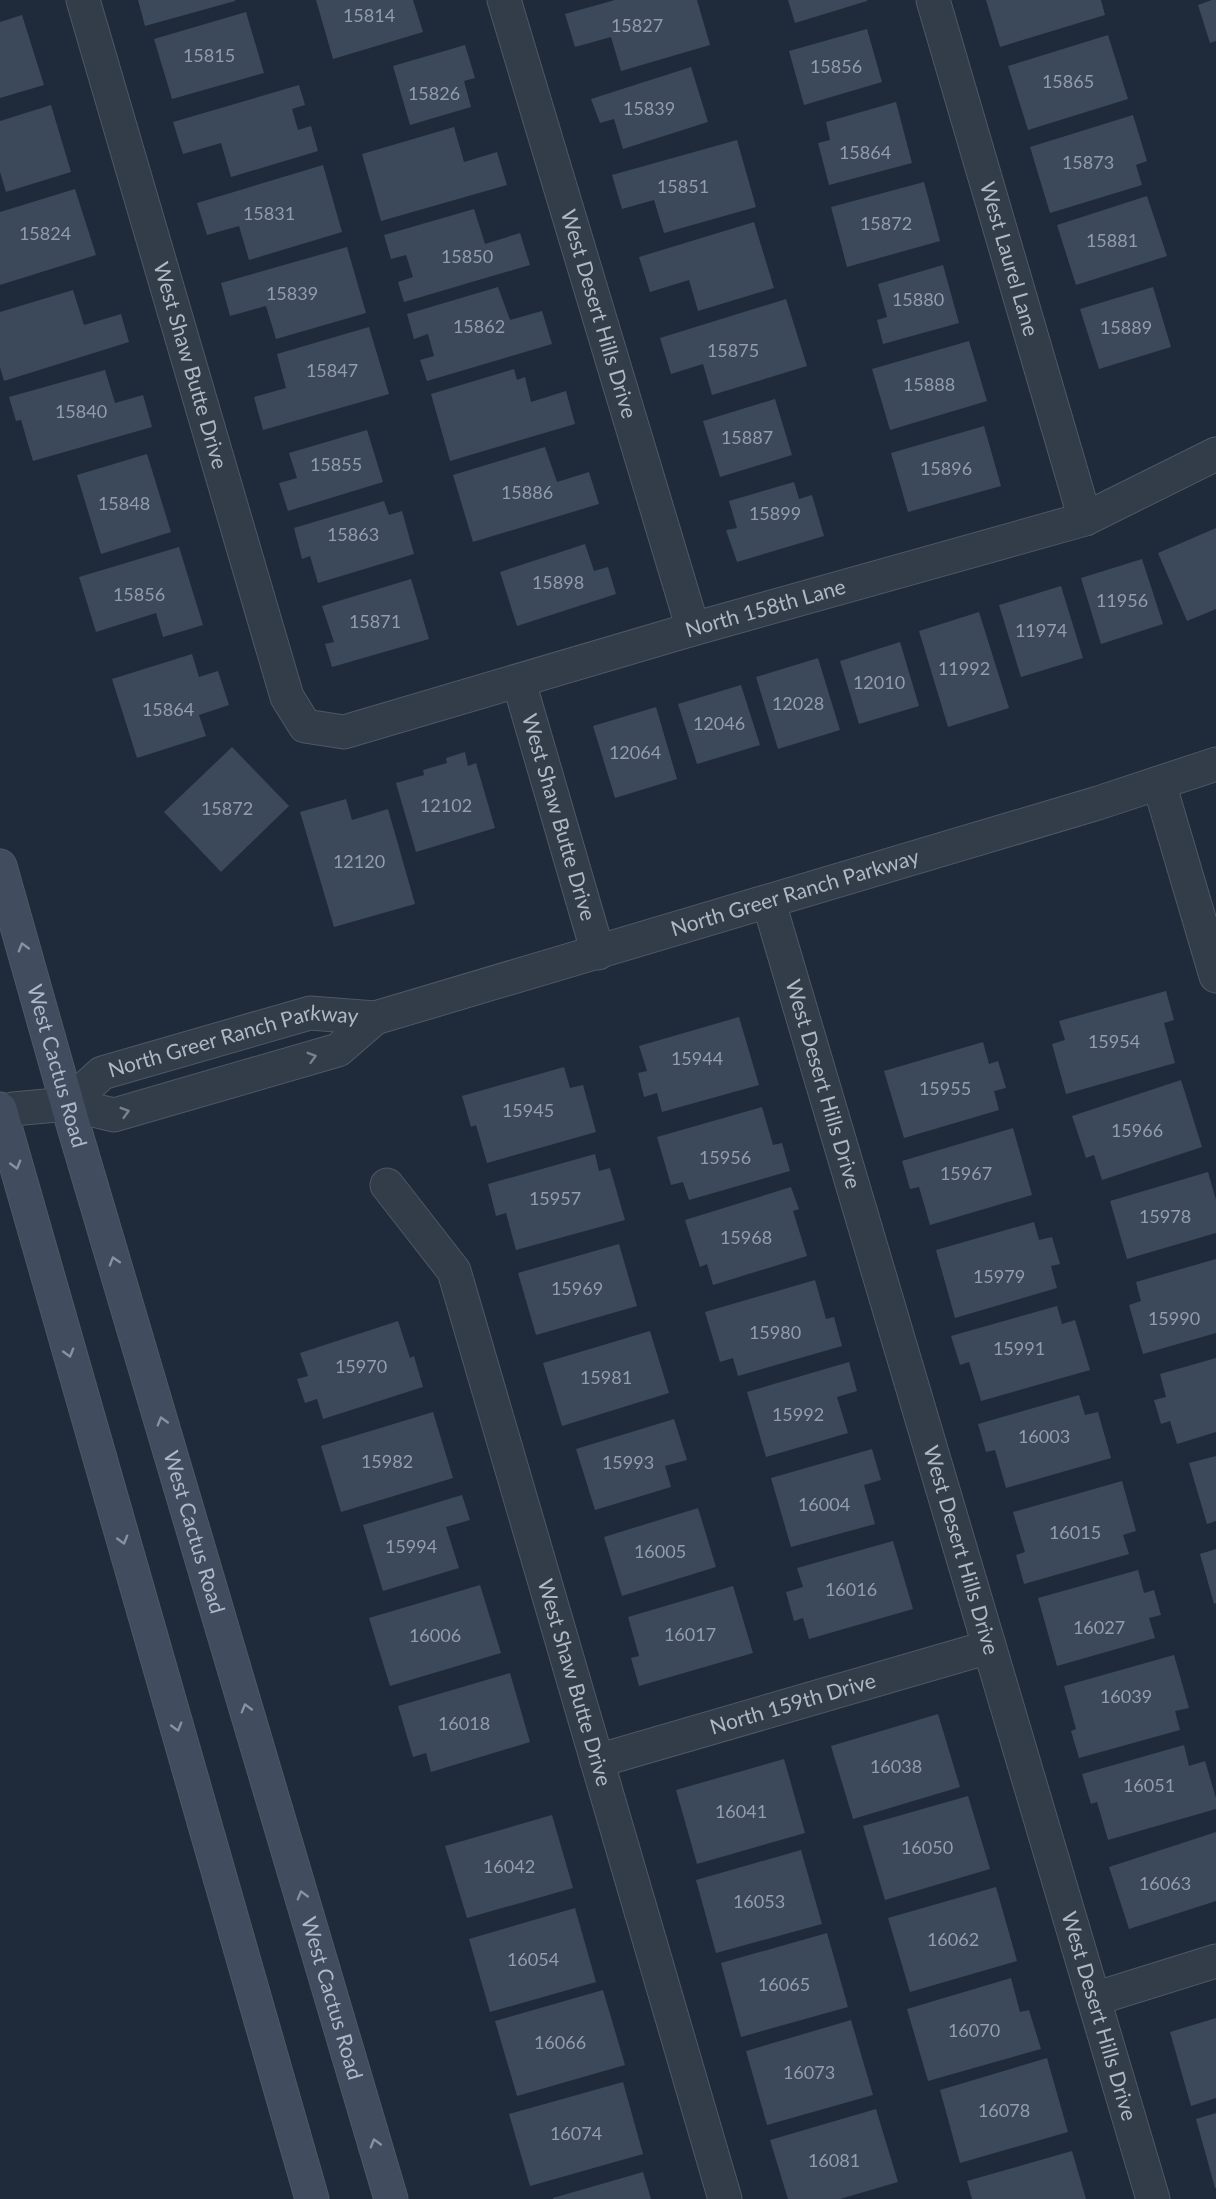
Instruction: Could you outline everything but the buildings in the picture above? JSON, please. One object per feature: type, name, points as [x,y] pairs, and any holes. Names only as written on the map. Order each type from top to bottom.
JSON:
[{"type":"main road","name":"West Cactus Road","points":[[0,866],[391,2199]]},
{"type":"main road","points":[[0,1112],[312,2199]]},
{"type":"street","name":"West Shaw Butte Drive","points":[[83,0],[287,697],[305,726]]},
{"type":"street","name":"West Desert Hills Drive","points":[[504,0],[693,629]]},
{"type":"street","name":"West Laurel Lane","points":[[933,0],[1085,519]]},
{"type":"street","name":"North 158th Lane","points":[[305,726],[344,732],[693,629],[1085,519],[1216,454]]},
{"type":"street","name":"West Shaw Butte Drive","points":[[519,682],[598,953]]},
{"type":"street","name":"North Greer Ranch Parkway","points":[[68,1104],[102,1073],[310,1013],[375,1018],[769,903],[1216,764]]},
{"type":"street","points":[[1159,783],[1216,976]]},
{"type":"street","name":"West Desert Hills Drive","points":[[769,903],[1153,2199]]},
{"type":"street","name":"North Greer Ranch Parkway","points":[[0,1112],[68,1104],[114,1115],[338,1050],[375,1018]]},
{"type":"street","name":"West Shaw Butte Drive","points":[[387,1185],[454,1271],[725,2199]]},
{"type":"street","name":"North 159th Drive","points":[[597,1761],[989,1647]]},
{"type":"street","points":[[1094,1999],[1216,1961]]}]
